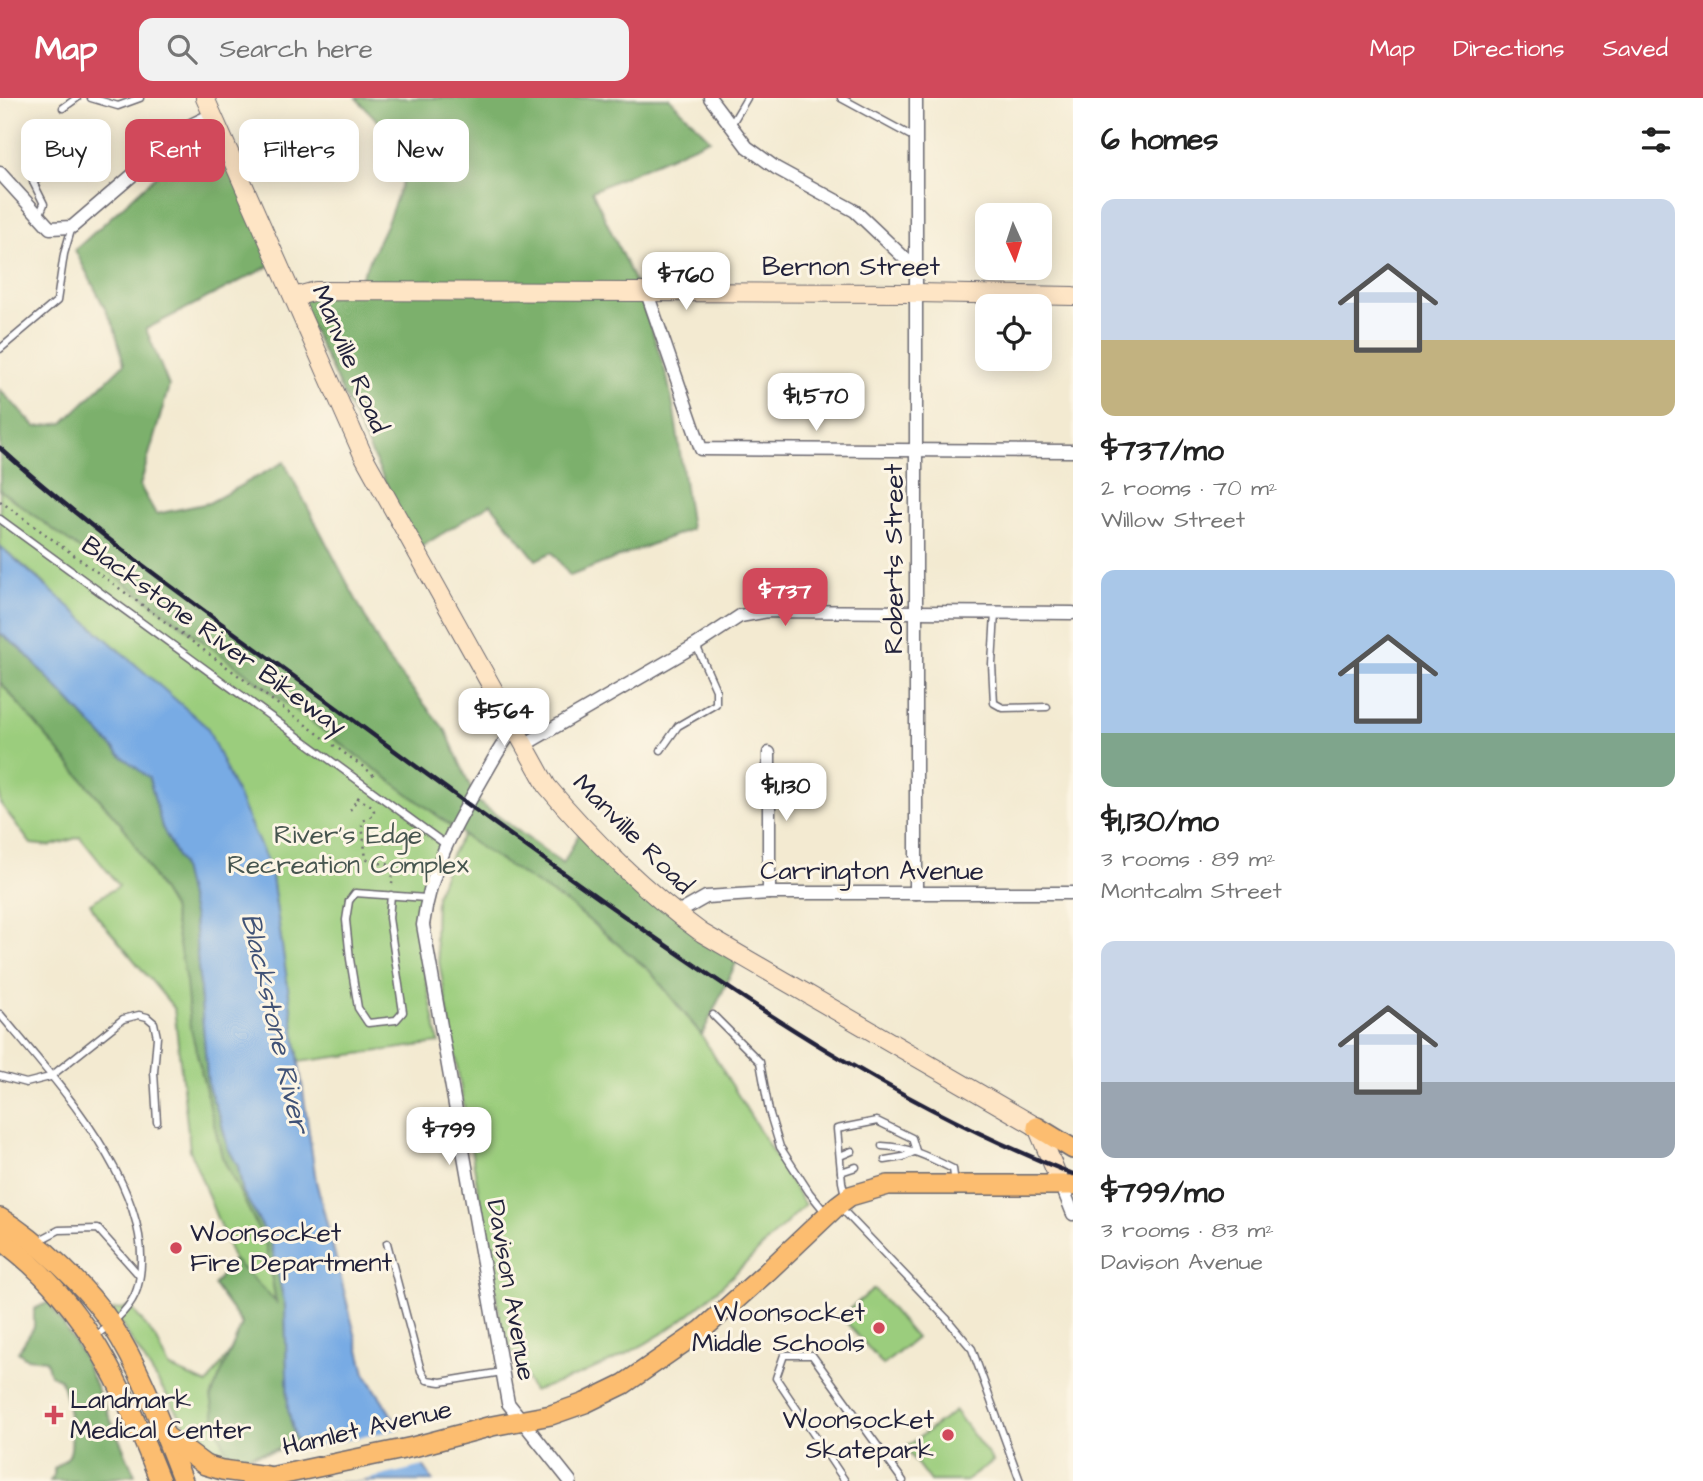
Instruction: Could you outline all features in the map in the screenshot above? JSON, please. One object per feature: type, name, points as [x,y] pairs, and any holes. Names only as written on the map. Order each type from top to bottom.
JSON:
[{"type":"main road","name":"Manville Road","points":[[209,106],[363,455],[547,786],[573,818],[677,914],[702,933],[1037,1126]]},
{"type":"main road","name":"Bernon Street","points":[[295,297],[316,290],[1073,296]]},
{"type":"main road","points":[[1037,1126],[1073,1149]]},
{"type":"main road","points":[[524,1421],[584,1403],[624,1384],[673,1352],[720,1317],[837,1206],[888,1185],[1067,1185],[1037,1126]]},
{"type":"main road","points":[[0,1218],[34,1243],[73,1279],[112,1325],[150,1399],[183,1481]]},
{"type":"main road","points":[[0,1239],[28,1259],[58,1290],[93,1337],[123,1395],[160,1481]]},
{"type":"main road","name":"Hamlet Avenue","points":[[251,1481],[271,1479],[524,1421]]},
{"type":"main road","points":[[166,1437],[205,1465],[271,1479]]},
{"type":"street","points":[[710,98],[747,147],[776,168],[855,211],[917,270]]},
{"type":"street","name":"Roberts Street","points":[[915,893],[916,98]]},
{"type":"street","points":[[0,173],[50,228],[72,227],[191,125],[209,106]]},
{"type":"street","points":[[646,293],[701,449],[1073,451]]},
{"type":"street","points":[[524,745],[696,645],[740,615],[768,611],[1073,613]]},
{"type":"street","name":"Davison Avenue","points":[[515,727],[502,744],[445,844],[426,898],[423,925],[508,1403],[570,1481]]},
{"type":"street","points":[[769,753],[769,893]]},
{"type":"street","name":"Carrington Avenue","points":[[677,914],[706,897],[769,893],[1073,893]]},
{"type":"street","points":[[1067,1185],[1073,1214]]},
{"type":"lane","points":[[63,108],[77,98]]},
{"type":"lane","points":[[91,98],[118,106],[140,98]]},
{"type":"lane","points":[[730,126],[747,98]]},
{"type":"lane","points":[[841,98],[915,138]]},
{"type":"lane","points":[[33,182],[44,204],[39,216]]},
{"type":"lane","points":[[0,349],[57,301],[64,254],[72,227]]},
{"type":"lane","points":[[0,519],[445,844]]},
{"type":"lane","points":[[995,613],[992,664],[994,703],[1003,708],[1047,707]]},
{"type":"lane","points":[[661,750],[678,726],[716,704],[716,690],[696,645]]},
{"type":"lane","points":[[391,895],[389,918],[403,1012],[396,1020],[368,1023],[358,1008],[350,959],[346,920],[349,901],[355,893],[391,895],[426,898]]},
{"type":"lane","points":[[0,1014],[98,1141],[128,1192],[139,1242],[139,1276],[132,1299],[112,1325],[93,1337]]},
{"type":"lane","points":[[0,1076],[26,1083],[50,1077],[123,1019],[139,1015],[147,1017],[153,1023],[157,1037],[154,1072],[157,1122]]},
{"type":"lane","points":[[713,1015],[760,1062],[768,1111],[780,1147],[809,1192],[837,1206],[946,1318],[972,1349],[1020,1481]]},
{"type":"lane","points":[[837,1206],[841,1172],[838,1129],[877,1121],[912,1138],[916,1150]]},
{"type":"lane","points":[[882,1146],[916,1150],[954,1169],[955,1185]]},
{"type":"lane","points":[[886,1160],[903,1157],[916,1150]]},
{"type":"lane","points":[[840,1156],[852,1151]]},
{"type":"lane","points":[[841,1172],[856,1167]]},
{"type":"lane","points":[[34,1243],[59,1230],[98,1229],[139,1276]]},
{"type":"lane","points":[[387,1243],[421,1371],[427,1380],[441,1382],[502,1371]]},
{"type":"lane","points":[[845,1481],[776,1378],[784,1355],[812,1355],[903,1481]]},
{"type":"path","name":"Blackstone River Bikeway","points":[[0,501],[373,775],[366,785]]},
{"type":"path","points":[[350,810],[366,785]]},
{"type":"path","points":[[358,799],[372,806],[374,811],[362,825],[366,859],[368,862],[387,863],[391,866],[394,872],[391,895]]},
{"type":"green space","points":[[356,98],[669,98],[710,139],[592,191],[640,293],[667,377],[691,529],[570,576],[552,552],[536,560],[491,504],[417,549],[298,299],[354,293],[387,223],[402,182],[469,182],[469,119],[376,119]]},
{"type":"green space","points":[[225,138],[239,168],[239,182],[245,182],[281,260],[146,329],[169,386],[140,486],[156,514],[209,503],[284,462],[386,657],[446,731],[476,800],[563,864],[580,832],[738,959],[702,1035],[650,971],[573,907],[481,848],[0,490],[0,390],[36,427],[63,423],[124,364],[114,326],[75,250],[149,182],[225,182]]},
{"type":"green space","name":"River's Edge Recreation Complex","points":[[0,477],[451,826],[425,877],[416,929],[439,1043],[299,1062],[271,870],[44,583],[0,546]]},
{"type":"green space","name":"Blackstone River","points":[[0,633],[22,650],[119,754],[149,777],[162,827],[181,864],[194,918],[208,1086],[228,1148],[238,1166],[243,1192],[271,1242],[285,1306],[288,1409],[299,1444],[237,1458],[225,1448],[216,1424],[211,1397],[242,1324],[214,1285],[233,1259],[276,1302],[265,1242],[222,1157],[190,1025],[186,982],[172,908],[126,830],[0,682]]},
{"type":"green space","points":[[0,682],[126,830],[166,898],[144,781],[196,1013],[208,1086],[270,1244],[283,1431],[290,1448],[232,1460],[193,1436],[112,1310],[131,1307],[158,1342],[169,1367],[207,1384],[233,1348],[242,1324],[214,1285],[234,1261],[190,1150],[174,1008],[97,916],[90,903],[119,886],[80,837],[50,846],[31,844],[0,803]]},
{"type":"green space","points":[[463,835],[573,907],[650,971],[702,1036],[805,1205],[724,1284],[659,1336],[619,1358],[533,1391],[503,1335],[435,938],[436,896],[451,855]]},
{"type":"green space","points":[[874,1289],[916,1338],[883,1365],[841,1316]]},
{"type":"green space","points":[[49,1302],[82,1355],[135,1475],[92,1481],[50,1481],[54,1468],[68,1457],[70,1451],[70,1419],[65,1395],[60,1379],[50,1375],[46,1360],[26,1358],[18,1352],[34,1327],[34,1309]]},
{"type":"green space","name":"Woonsocket Skatepark","points":[[955,1411],[993,1461],[966,1481],[930,1481],[905,1448]]},
{"type":"water","points":[[0,546],[207,727],[271,870],[316,1181],[365,1373],[433,1481],[325,1481],[295,1438],[288,1409],[285,1306],[271,1242],[243,1192],[238,1166],[228,1148],[208,1086],[194,918],[181,864],[162,827],[149,778],[119,754],[22,650],[0,633]]},
{"type":"pier","points":[[404,1428],[428,1465],[360,1481],[320,1481],[299,1450]]},
{"type":"railway","points":[[0,448],[86,521],[175,590],[656,939],[770,1015],[887,1085],[948,1118],[1073,1174]]},
{"type":"place","name":"Woonsocket Fire Department","points":[[176,1248]]},
{"type":"place","name":"Woonsocket Middle Schools","points":[[879,1328]]},
{"type":"place","name":"Landmark Medical Center","points":[[54,1415]]},
{"type":"place","name":"Woonsocket Skatepark","points":[[948,1435]]}]
